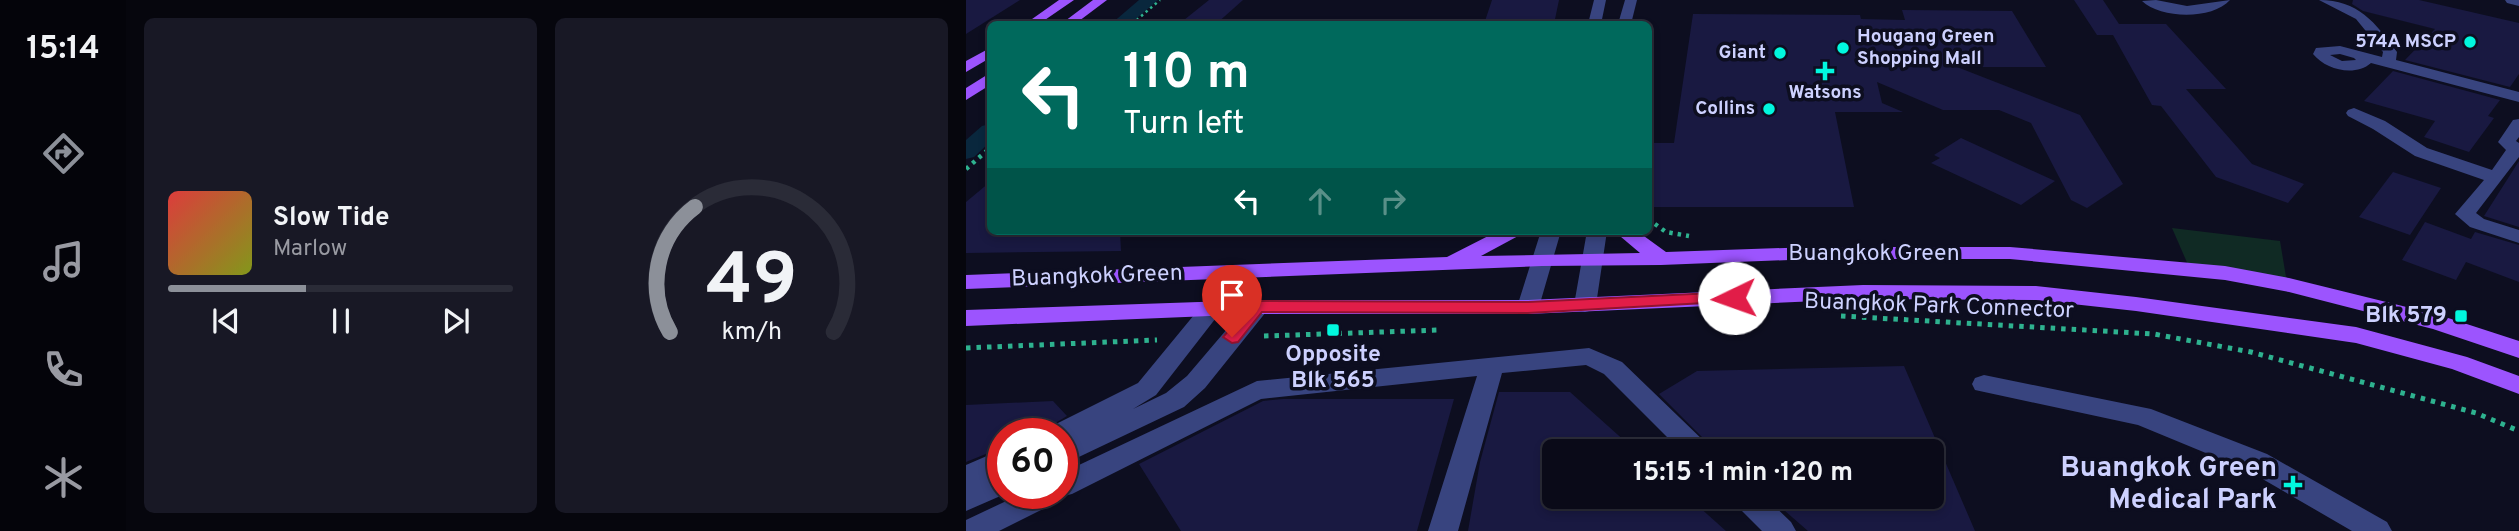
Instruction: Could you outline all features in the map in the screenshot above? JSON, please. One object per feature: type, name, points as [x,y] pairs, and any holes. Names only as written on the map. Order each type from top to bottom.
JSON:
[{"type":"main road","points":[[1036,21],[1068,0]]},
{"type":"main road","points":[[1071,21],[1101,0]]},
{"type":"main road","points":[[966,68],[987,54]]},
{"type":"main road","points":[[966,94],[987,80]]},
{"type":"main road","points":[[1447,265],[1505,235]]},
{"type":"main road","points":[[1629,235],[1661,259]]},
{"type":"main road","name":"Buangkok Green","points":[[966,282],[1542,260],[1814,253],[2010,253],[2225,273],[2289,285],[2439,323],[2519,350]]},
{"type":"main road","name":"Buangkok Green","points":[[966,318],[1258,307],[1528,307],[1863,292],[2036,293],[2150,305],[2356,335],[2459,363],[2519,385]]},
{"type":"street","points":[[1596,21],[1600,0]]},
{"type":"street","points":[[1626,21],[1631,0]]},
{"type":"street","points":[[2149,0],[2156,5],[2202,9],[2213,8],[2224,0]]},
{"type":"street","points":[[2325,0],[2361,16],[2390,51],[2389,62]]},
{"type":"street","points":[[2511,0],[2519,2]]},
{"type":"street","points":[[2361,58],[2389,62],[2519,97]]},
{"type":"street","points":[[2354,113],[2379,125],[2421,152],[2496,178]]},
{"type":"street","points":[[2519,124],[2507,142],[2517,150],[2465,214],[2477,223],[2519,237]]},
{"type":"street","points":[[1528,307],[1550,235]]},
{"type":"street","points":[[1585,305],[1596,235]]},
{"type":"street","points":[[1078,446],[1175,400],[1195,382],[1258,307]]},
{"type":"street","points":[[1078,425],[1147,388],[1211,309]]},
{"type":"street","points":[[1078,478],[1257,390],[1589,356],[1603,361],[1685,439]]},
{"type":"street","points":[[1443,531],[1492,365]]},
{"type":"street","points":[[1984,384],[2142,416],[2257,462],[2376,531]]},
{"type":"street","points":[[966,478],[987,468]]},
{"type":"street","points":[[966,499],[987,489]]},
{"type":"street","points":[[971,531],[1016,509]]},
{"type":"street","points":[[1759,509],[1782,531]]},
{"type":"path","points":[[1136,21],[1160,0]]},
{"type":"path","points":[[966,169],[987,151]]},
{"type":"path","name":"Buangkok Park Connector","points":[[1839,316],[2154,334],[2264,355],[2476,413],[2519,432]]},
{"type":"path","points":[[1232,337],[1448,330]]},
{"type":"path","points":[[966,348],[1188,339]]},
{"type":"green space","points":[[2172,228],[2280,241],[2287,283],[2189,267]]},
{"type":"building","points":[[966,0],[1020,0],[966,34]]},
{"type":"building","points":[[1209,0],[1243,0],[1219,21],[1183,21]]},
{"type":"building","points":[[1492,0],[1559,0],[1555,21],[1485,21]]},
{"type":"building","points":[[2074,0],[2103,0],[2119,24],[2166,24],[2226,89],[2186,89],[2252,164],[2304,184],[2288,203],[2216,177],[2161,106],[2152,105],[2113,35],[2097,35]]},
{"type":"building","name":"574A MSCP","points":[[2353,0],[2419,0],[2519,23],[2519,74],[2510,87],[2405,60],[2435,29],[2363,11],[2352,4]]},
{"type":"building","points":[[1902,10],[2012,11],[2046,67],[1957,67],[2080,115],[2123,184],[2087,208],[2071,200],[2031,123],[1999,110],[1943,110],[1877,82],[1882,103],[1903,112],[1835,112],[1854,207],[1652,207],[1652,143],[1674,143],[1693,14],[1860,15],[1861,19],[1905,20]]},
{"type":"building","points":[[2393,71],[2500,100],[2488,116],[2494,118],[2469,152],[2424,137],[2435,121],[2364,101]]},
{"type":"building","points":[[1961,138],[2055,181],[2021,205],[1931,163],[1940,158],[1934,155]]},
{"type":"building","points":[[2519,161],[2519,227],[2484,216]]},
{"type":"building","points":[[2393,172],[2441,188],[2410,235],[2359,217]]},
{"type":"building","points":[[987,184],[987,235],[1120,235],[1121,251],[966,253],[966,202]]},
{"type":"building","points":[[2425,222],[2471,239],[2475,232],[2519,245],[2519,282],[2466,262],[2456,280],[2402,260]]},
{"type":"building","points":[[1904,366],[1935,439],[1704,439],[1659,394],[1697,371]]},
{"type":"building","points":[[1499,392],[1570,392],[1622,439],[1542,439],[1542,509],[1701,509],[1726,531],[1468,531],[1480,462]]},
{"type":"building","points":[[1454,399],[1417,531],[1181,531],[1139,464],[1263,401]]},
{"type":"building","points":[[1053,401],[1067,416],[987,418],[987,453],[966,462],[966,405]]},
{"type":"building","points":[[1944,459],[1975,531],[1808,531],[1783,509],[1944,509]]},
{"type":"waterway","points":[[1124,21],[1150,0]]},
{"type":"waterway","points":[[966,152],[987,134]]},
{"type":"place","name":"574A MSCP","points":[[2470,42]]},
{"type":"place","name":"Hougang Green Shopping Mall","points":[[1843,48]]},
{"type":"place","name":"Giant","points":[[1780,53]]},
{"type":"place","name":"Watsons","points":[[1825,71]]},
{"type":"place","name":"Collins","points":[[1769,109]]},
{"type":"place","name":"Blk 579","points":[[2461,316]]},
{"type":"place","name":"Opposite Blk 565","points":[[1333,330]]},
{"type":"place","name":"Buangkok Green Medical Park","points":[[2293,485]]},
{"type":"route","points":[[1232,337],[1258,307],[1528,307],[1734,298]]}]
